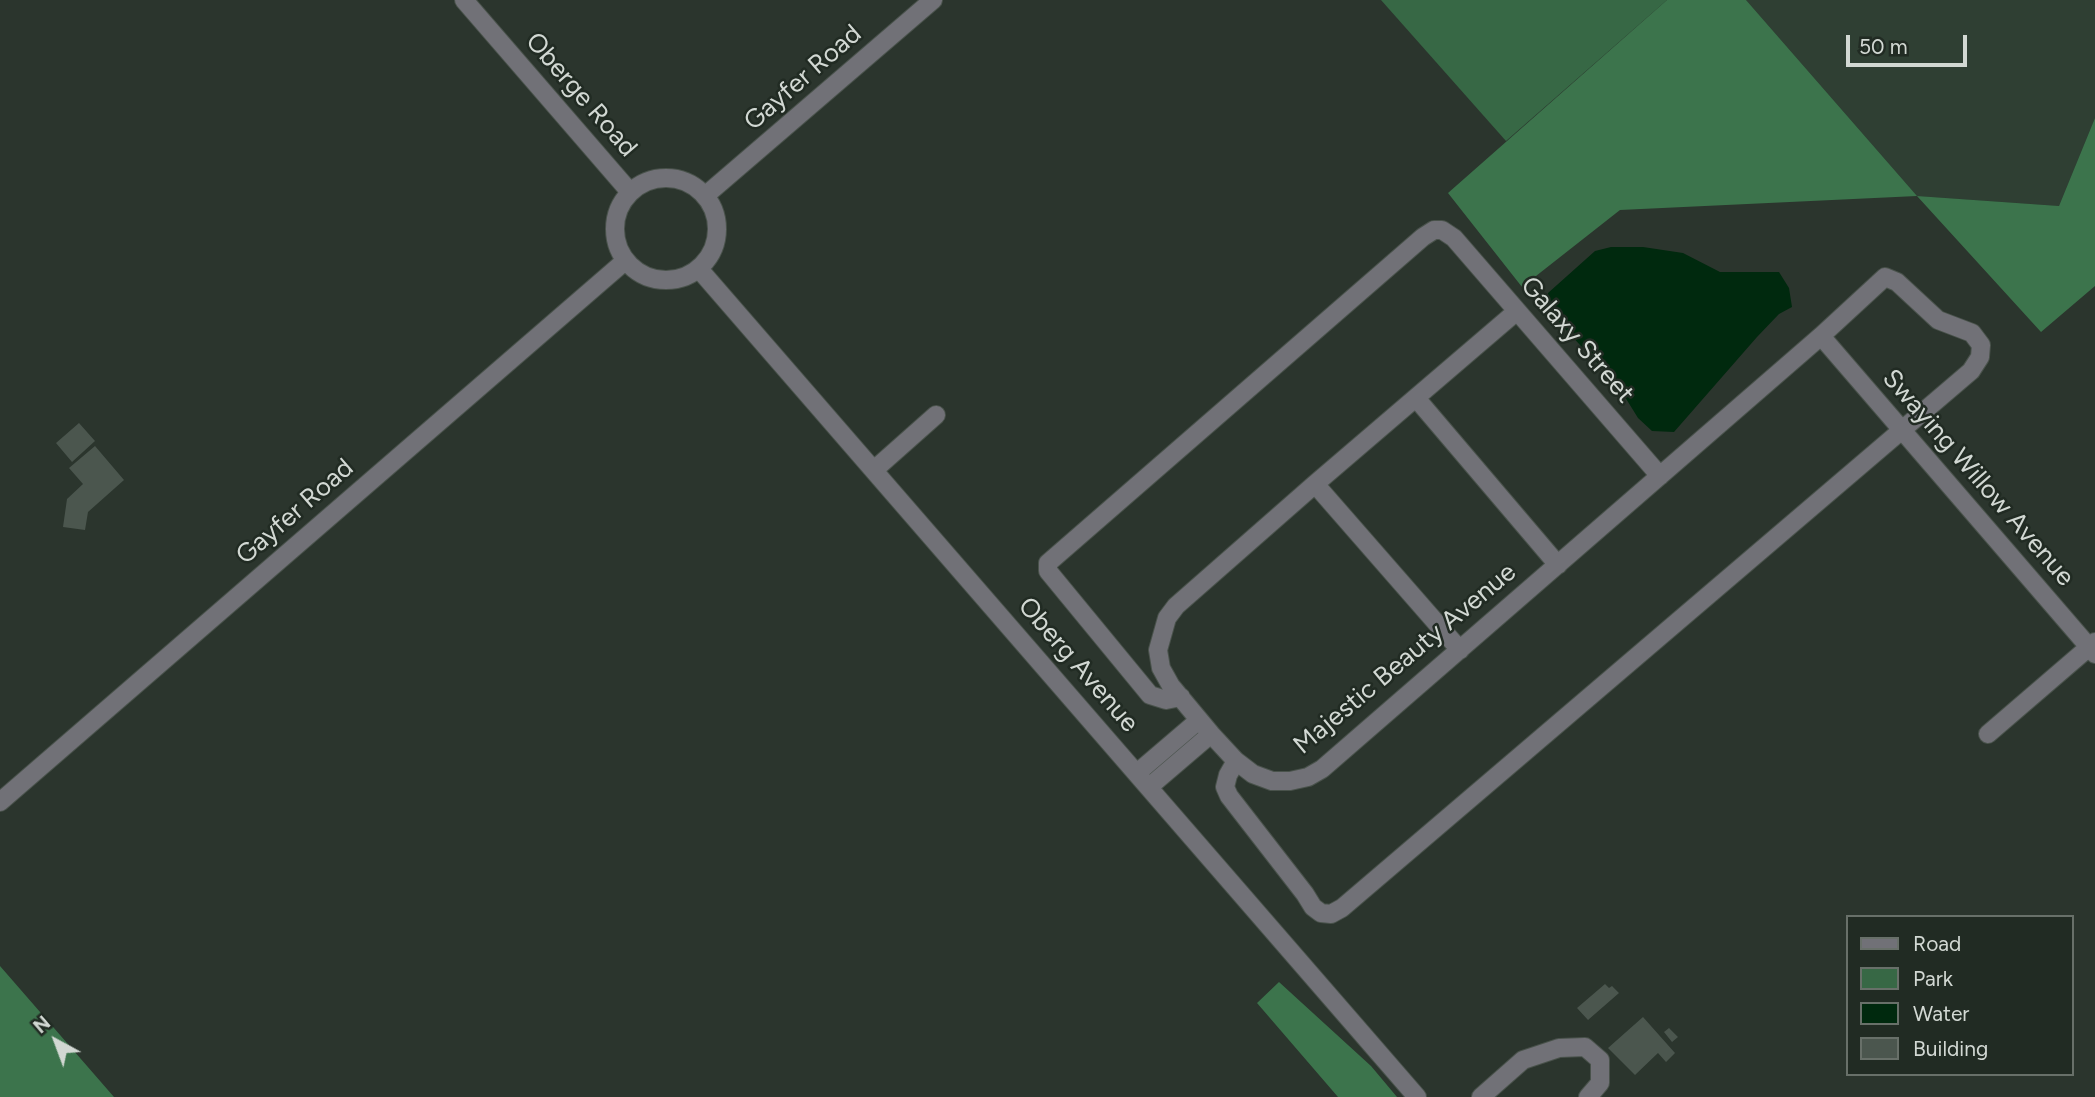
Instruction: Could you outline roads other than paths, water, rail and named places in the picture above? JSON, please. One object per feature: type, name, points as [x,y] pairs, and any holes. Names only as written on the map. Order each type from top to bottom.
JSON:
[{"type":"street","name":"Oberge Road","points":[[464,0],[630,192]]},
{"type":"street","name":"Gayfer Road","points":[[706,195],[933,0]]},
{"type":"street","points":[[660,177],[677,178],[693,184],[706,195],[718,220],[718,233],[715,247],[699,269],[674,280],[660,280],[647,277],[625,261],[615,233],[618,211],[630,192],[644,182],[660,177]]},
{"type":"street","name":"Galaxy Street","points":[[1181,697],[1166,700],[1150,695],[1048,571],[1048,563],[1434,230],[1442,230],[1454,238],[1660,476]]},
{"type":"street","name":"Gayfer Road","points":[[0,802],[625,261]]},
{"type":"street","name":"Oberg Avenue","points":[[699,269],[1417,1097]]},
{"type":"street","name":"Majestic Beauty Avenue","points":[[1517,311],[1315,484],[1176,606],[1167,618],[1158,650],[1161,668],[1211,734],[1236,761],[1253,774],[1272,781],[1290,781],[1308,777],[1322,769],[1821,336],[1885,277],[1897,282],[1938,320],[1972,333],[1981,345],[1980,357],[1971,370],[1900,430]]},
{"type":"street","name":"Swaying Willow Avenue","points":[[1821,336],[1900,430],[2093,648]]},
{"type":"street","points":[[1416,398],[1558,565]]},
{"type":"street","points":[[874,470],[936,415]]},
{"type":"street","points":[[1236,761],[1227,775],[1224,787],[1229,796],[1306,894],[1313,907],[1321,913],[1331,914],[1342,908],[1900,430]]},
{"type":"street","points":[[1315,484],[1460,650]]},
{"type":"street","points":[[1988,734],[2093,648]]},
{"type":"street","points":[[1143,780],[1199,720]]},
{"type":"street","points":[[1143,780],[1211,734]]},
{"type":"street","points":[[1481,1097],[1523,1060],[1559,1048],[1585,1047],[1600,1060],[1600,1083],[1588,1097]]},
{"type":"water","points":[[1611,247],[1643,247],[1683,253],[1720,272],[1779,272],[1789,288],[1792,307],[1779,314],[1757,337],[1674,432],[1652,431],[1638,418],[1612,376],[1546,308],[1548,293],[1595,251]]}]
